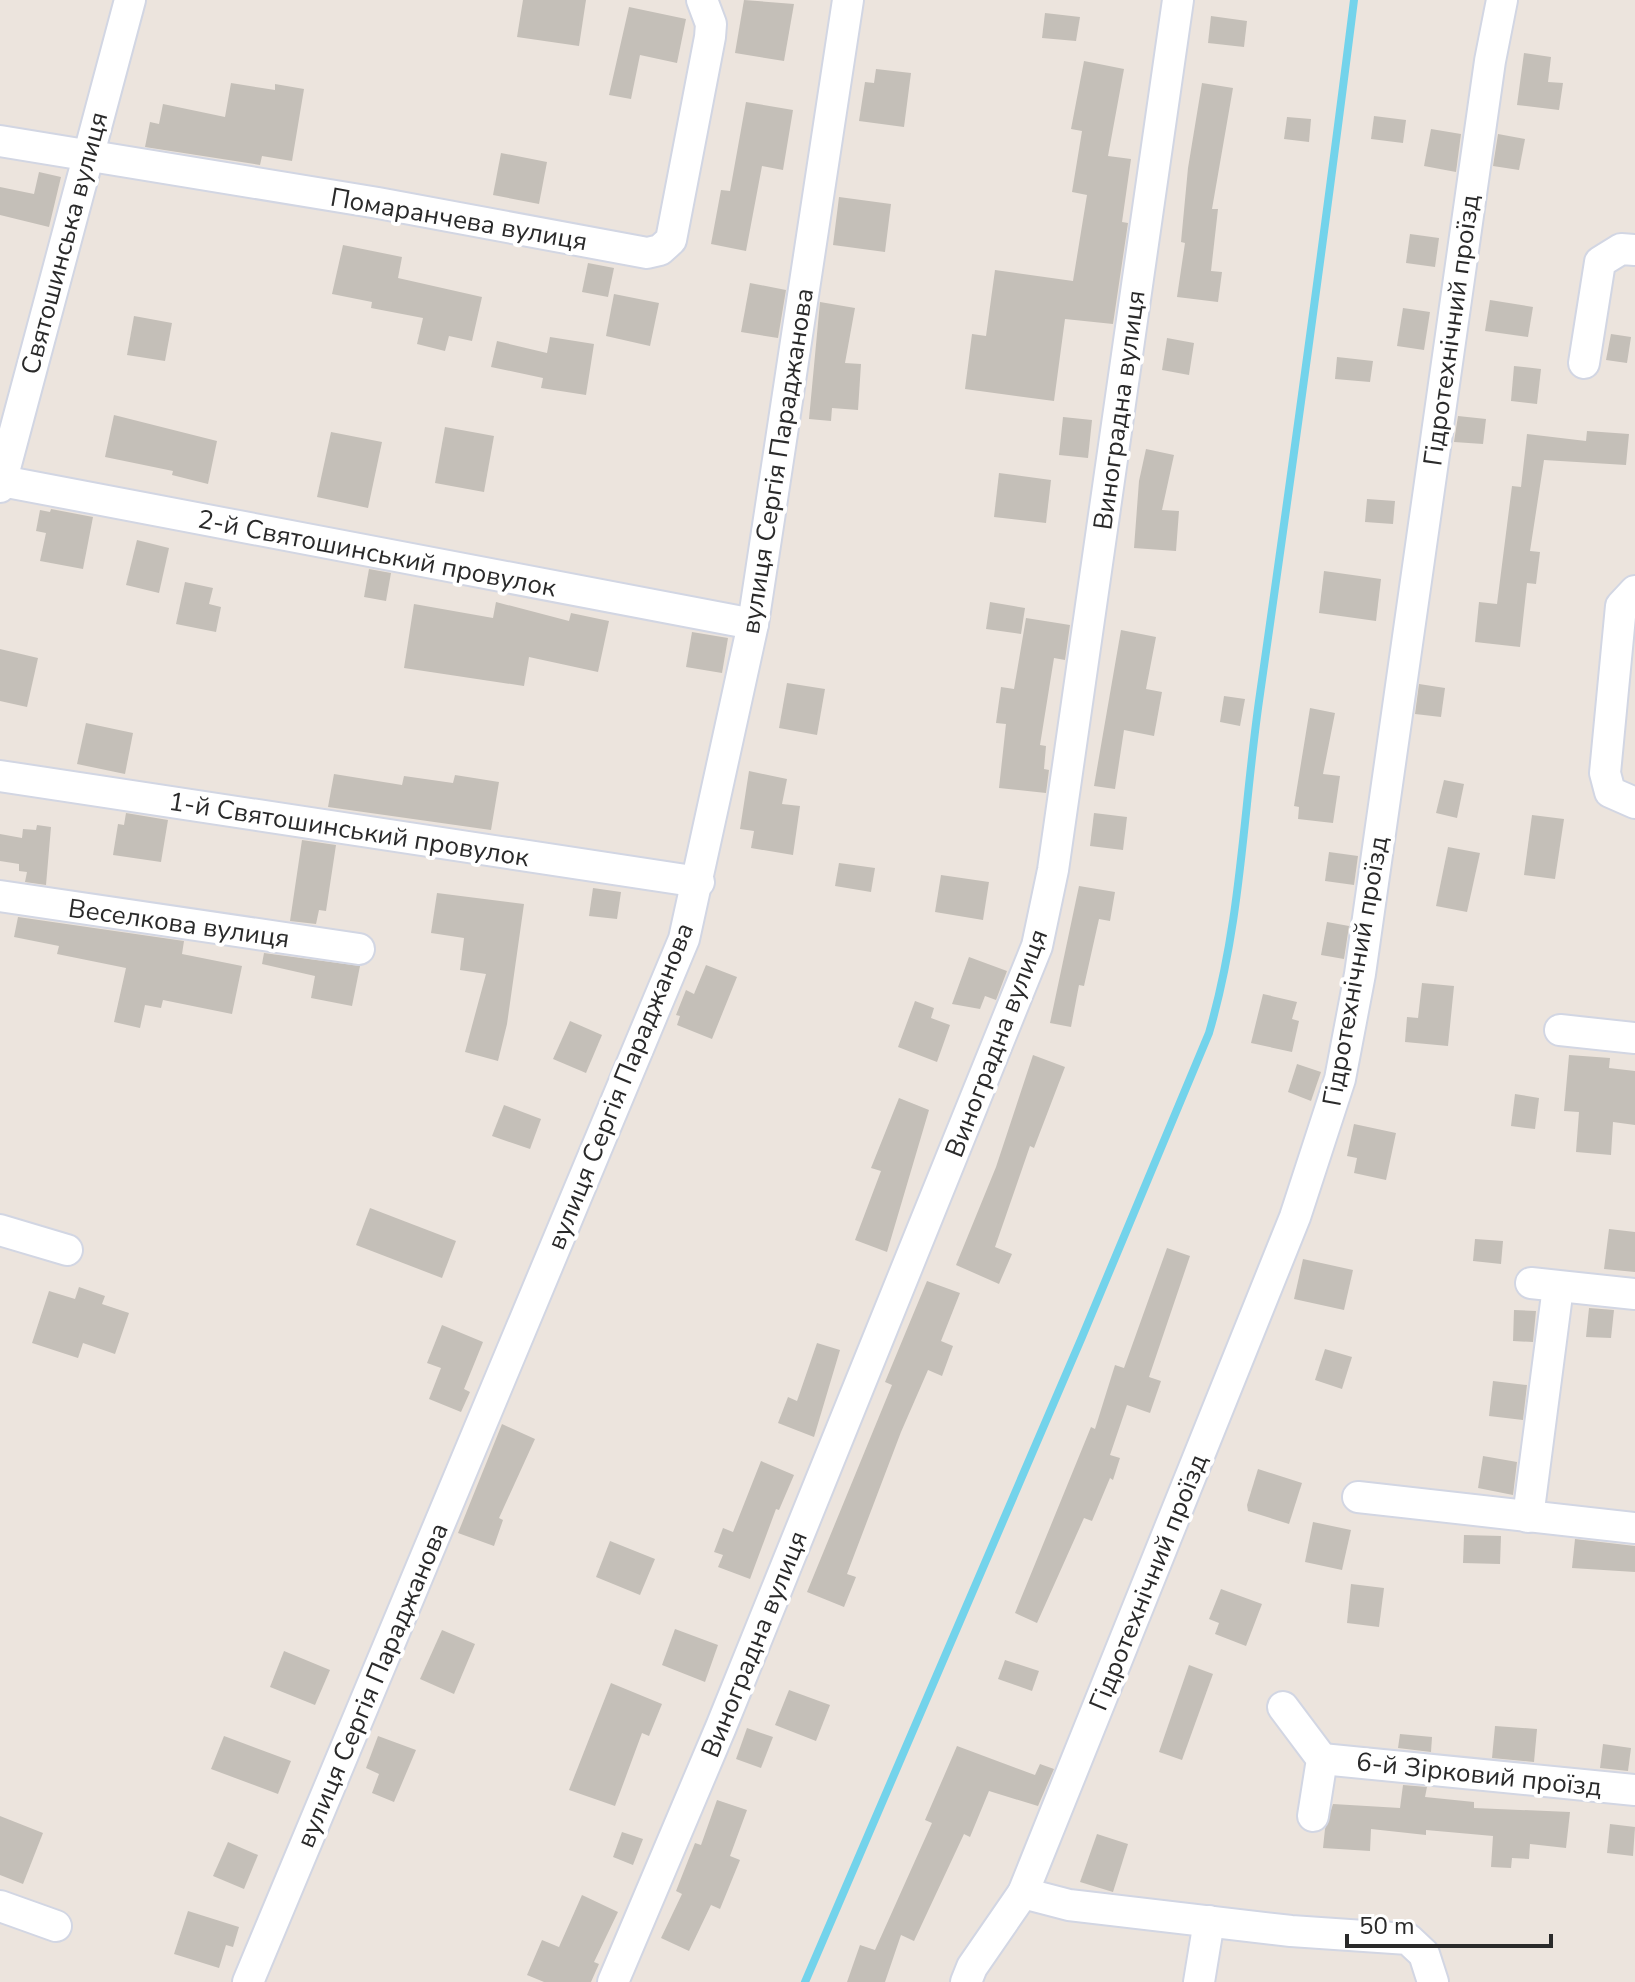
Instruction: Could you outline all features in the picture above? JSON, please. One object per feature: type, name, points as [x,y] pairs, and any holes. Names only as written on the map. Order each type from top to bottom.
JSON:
[{"type":"street","name":"Святошинська вулиця","points":[[1,484],[12,390],[87,158],[130,0]]},
{"type":"street","name":"Помаранчева вулиця","points":[[0,141],[87,158],[378,203],[647,253],[660,250],[671,240],[710,37],[708,14],[700,0]]},
{"type":"street","name":"вулиця Сергія Параджанова","points":[[248,1982],[678,953],[699,882],[753,624],[848,0]]},
{"type":"street","name":"Виноградна вулиця","points":[[613,1982],[721,1727],[1037,946],[1053,870],[1178,0]]},
{"type":"street","name":"Гідротехнічний проїзд","points":[[966,1982],[972,1967],[1023,1893],[1295,1217],[1340,1079],[1360,974],[1490,61],[1502,0]]},
{"type":"street","points":[[1584,363],[1600,262],[1621,249],[1635,250]]},
{"type":"street","name":"2-й Святошинський провулок","points":[[1,484],[753,624]]},
{"type":"street","points":[[1632,803],[1610,792],[1605,773],[1621,606],[1635,591]]},
{"type":"street","name":"1-й Святошинський провулок","points":[[0,776],[699,882]]},
{"type":"street","name":"Веселкова вулиця","points":[[0,896],[359,949]]},
{"type":"street","points":[[1560,1030],[1635,1038]]},
{"type":"street","points":[[0,1230],[67,1250]]},
{"type":"street","points":[[1528,1517],[1545,1285],[1635,1294]]},
{"type":"street","points":[[1358,1497],[1635,1528]]},
{"type":"street","points":[[1283,1707],[1322,1759],[1313,1816]]},
{"type":"street","name":"6-й Зірковий проїзд","points":[[1322,1759],[1635,1790]]},
{"type":"street","points":[[1023,1893],[1069,1905],[1291,1931],[1408,1939],[1424,1954],[1433,1982]]},
{"type":"street","points":[[0,1906],[56,1926]]},
{"type":"street","points":[[1199,1982],[1209,1921]]},
{"type":"building","points":[[523,0],[586,0],[579,46],[517,37]]},
{"type":"building","points":[[744,0],[794,4],[784,61],[735,53]]},
{"type":"building","points":[[629,7],[686,19],[677,63],[640,55],[631,99],[609,95]]},
{"type":"building","points":[[1045,13],[1080,17],[1076,41],[1042,38]]},
{"type":"building","points":[[1211,16],[1247,21],[1244,47],[1208,43]]},
{"type":"building","points":[[1524,53],[1551,57],[1548,82],[1563,83],[1559,110],[1517,105]]},
{"type":"building","points":[[1084,61],[1124,69],[1108,156],[1131,159],[1122,222],[1128,223],[1113,324],[1065,319],[1054,401],[965,389],[972,334],[986,336],[995,270],[1073,281],[1087,195],[1072,192],[1082,131],[1071,129]]},
{"type":"building","points":[[876,69],[911,73],[904,127],[859,121],[865,82],[874,83]]},
{"type":"building","points":[[231,83],[275,90],[275,84],[304,89],[292,161],[262,156],[260,165],[145,147],[150,122],[159,124],[163,104],[225,117]]},
{"type":"building","points":[[1202,83],[1233,88],[1212,209],[1218,209],[1211,271],[1222,272],[1218,302],[1177,297],[1185,243],[1181,242],[1188,168]]},
{"type":"building","points":[[746,102],[793,110],[783,170],[762,166],[746,251],[711,244],[721,190],[730,191]]},
{"type":"building","points":[[1374,116],[1406,120],[1403,143],[1371,139]]},
{"type":"building","points":[[1287,117],[1311,119],[1309,142],[1284,139]]},
{"type":"building","points":[[1431,129],[1461,134],[1456,172],[1424,166]]},
{"type":"building","points":[[1498,134],[1525,139],[1519,170],[1493,166]]},
{"type":"building","points":[[501,153],[547,162],[539,204],[493,195]]},
{"type":"building","points":[[39,172],[61,177],[49,227],[0,215],[0,187],[34,194]]},
{"type":"building","points":[[839,197],[891,204],[885,252],[833,245]]},
{"type":"building","points":[[1410,234],[1439,238],[1435,267],[1406,263]]},
{"type":"building","points":[[343,245],[402,257],[398,278],[482,297],[472,341],[449,336],[445,351],[417,344],[423,318],[371,308],[372,302],[332,294]]},
{"type":"building","points":[[588,263],[614,268],[608,297],[582,292]]},
{"type":"building","points":[[750,283],[786,290],[778,338],[741,332]]},
{"type":"building","points":[[614,294],[659,303],[650,346],[606,336]]},
{"type":"building","points":[[1490,300],[1533,307],[1528,337],[1485,331]]},
{"type":"building","points":[[820,302],[855,308],[845,363],[861,364],[858,410],[832,408],[831,421],[809,419]]},
{"type":"building","points":[[1403,308],[1430,312],[1424,350],[1397,346]]},
{"type":"building","points":[[134,316],[172,323],[165,361],[127,355]]},
{"type":"building","points":[[1611,334],[1631,337],[1627,363],[1606,360]]},
{"type":"building","points":[[550,337],[594,344],[586,395],[541,388],[543,378],[491,367],[497,341],[547,353]]},
{"type":"building","points":[[1167,338],[1194,343],[1189,375],[1162,370]]},
{"type":"building","points":[[1337,357],[1373,361],[1370,382],[1335,379]]},
{"type":"building","points":[[1514,366],[1541,369],[1537,404],[1511,401]]},
{"type":"building","points":[[114,415],[217,441],[208,484],[172,475],[173,471],[105,457]]},
{"type":"building","points":[[1458,416],[1486,419],[1483,444],[1454,442]]},
{"type":"building","points":[[1063,417],[1092,420],[1088,458],[1059,455]]},
{"type":"building","points":[[445,427],[494,436],[484,492],[435,483]]},
{"type":"building","points":[[1587,431],[1629,434],[1626,465],[1544,460],[1530,551],[1540,552],[1536,584],[1527,583],[1520,647],[1475,642],[1479,602],[1497,604],[1512,486],[1521,487],[1527,434],[1586,441]]},
{"type":"building","points":[[331,432],[382,442],[368,508],[317,497]]},
{"type":"building","points":[[1146,449],[1174,455],[1162,510],[1179,511],[1176,551],[1134,548],[1139,481]]},
{"type":"building","points":[[999,473],[1051,480],[1046,523],[994,517]]},
{"type":"building","points":[[1367,499],[1395,501],[1393,524],[1365,522]]},
{"type":"building","points":[[51,509],[93,517],[83,569],[40,561],[46,533],[36,531],[40,510],[50,512]]},
{"type":"building","points":[[137,540],[169,548],[159,593],[126,585]]},
{"type":"building","points":[[369,569],[391,573],[386,601],[364,597]]},
{"type":"building","points":[[1324,571],[1381,579],[1376,621],[1319,613]]},
{"type":"building","points":[[185,582],[213,588],[209,604],[221,607],[216,632],[176,624]]},
{"type":"building","points":[[496,602],[569,621],[571,613],[609,621],[598,672],[529,657],[524,686],[404,668],[414,604],[493,618]]},
{"type":"building","points":[[990,602],[1025,608],[1021,634],[986,629]]},
{"type":"building","points":[[1026,618],[1070,625],[1065,660],[1054,658],[1040,745],[1046,746],[1044,769],[1049,770],[1046,793],[999,788],[1006,724],[996,723],[1001,687],[1014,689]]},
{"type":"building","points":[[1121,630],[1156,637],[1146,689],[1162,692],[1154,736],[1124,730],[1115,789],[1094,786]]},
{"type":"building","points":[[692,632],[728,638],[722,673],[686,667]]},
{"type":"building","points":[[0,649],[38,658],[27,707],[0,701]]},
{"type":"building","points":[[787,683],[825,689],[817,735],[779,728]]},
{"type":"building","points":[[1419,684],[1445,688],[1441,717],[1415,714]]},
{"type":"building","points":[[1224,696],[1245,699],[1240,726],[1220,722]]},
{"type":"building","points":[[1310,708],[1335,713],[1323,774],[1340,776],[1333,823],[1298,819],[1299,807],[1294,806]]},
{"type":"building","points":[[86,723],[133,733],[125,774],[77,764]]},
{"type":"building","points":[[749,771],[787,779],[782,804],[800,806],[793,855],[751,848],[754,831],[740,829]]},
{"type":"building","points":[[334,774],[402,785],[404,776],[453,783],[455,775],[499,782],[491,830],[328,807]]},
{"type":"building","points":[[1444,780],[1464,784],[1457,818],[1436,813]]},
{"type":"building","points":[[126,813],[168,820],[161,862],[113,855],[118,824],[124,825]]},
{"type":"building","points":[[1094,813],[1127,817],[1123,850],[1090,846]]},
{"type":"building","points":[[1532,815],[1564,819],[1555,879],[1524,875]]},
{"type":"building","points":[[37,825],[51,827],[46,885],[25,882],[27,872],[19,871],[19,864],[0,861],[0,834],[22,838],[23,829],[36,830]]},
{"type":"building","points":[[302,840],[336,845],[326,911],[319,910],[316,924],[290,921]]},
{"type":"building","points":[[1448,847],[1480,853],[1467,912],[1436,906]]},
{"type":"building","points":[[1329,852],[1358,856],[1354,885],[1325,881]]},
{"type":"building","points":[[839,863],[875,868],[871,892],[835,886]]},
{"type":"building","points":[[941,875],[989,882],[983,920],[935,912]]},
{"type":"building","points":[[1079,886],[1115,892],[1110,921],[1099,919],[1084,986],[1079,985],[1071,1027],[1050,1023]]},
{"type":"building","points":[[593,888],[621,892],[617,919],[589,916]]},
{"type":"building","points":[[437,893],[524,904],[507,1024],[498,1061],[465,1052],[486,974],[460,970],[464,938],[431,933]]},
{"type":"building","points":[[18,917],[184,941],[182,954],[242,966],[232,1014],[163,1000],[161,1008],[145,1005],[140,1028],[114,1022],[126,968],[57,954],[59,946],[14,937]]},
{"type":"building","points":[[1327,922],[1349,926],[1344,959],[1321,955]]},
{"type":"building","points":[[264,953],[360,966],[352,1006],[311,998],[315,976],[262,964]]},
{"type":"building","points":[[969,957],[1007,971],[996,1000],[985,996],[980,1009],[952,1004]]},
{"type":"building","points":[[706,965],[737,977],[712,1039],[677,1025],[680,1016],[676,1015],[686,990],[694,994]]},
{"type":"building","points":[[1422,983],[1454,986],[1448,1046],[1405,1042],[1407,1017],[1418,1018]]},
{"type":"building","points":[[1263,994],[1297,1002],[1292,1019],[1299,1021],[1292,1052],[1251,1043]]},
{"type":"building","points":[[915,1001],[934,1008],[931,1018],[950,1025],[937,1062],[898,1047]]},
{"type":"building","points":[[570,1021],[602,1035],[586,1073],[553,1059]]},
{"type":"building","points":[[1033,1055],[1065,1067],[1034,1148],[1030,1146],[995,1247],[1012,1254],[999,1284],[956,1265],[996,1167]]},
{"type":"building","points":[[1569,1055],[1610,1058],[1609,1068],[1635,1071],[1635,1125],[1613,1122],[1611,1155],[1576,1152],[1579,1112],[1564,1111]]},
{"type":"building","points":[[1297,1064],[1321,1072],[1311,1101],[1288,1092]]},
{"type":"building","points":[[1515,1094],[1539,1098],[1535,1129],[1511,1126]]},
{"type":"building","points":[[899,1098],[929,1110],[887,1252],[855,1240],[881,1171],[871,1168]]},
{"type":"building","points":[[504,1105],[541,1119],[530,1149],[492,1136]]},
{"type":"building","points":[[1354,1124],[1396,1133],[1386,1180],[1354,1173],[1357,1158],[1347,1156]]},
{"type":"building","points":[[370,1208],[456,1241],[442,1278],[356,1245]]},
{"type":"building","points":[[1609,1229],[1635,1232],[1635,1272],[1604,1269]]},
{"type":"building","points":[[1475,1239],[1503,1241],[1501,1264],[1473,1261]]},
{"type":"building","points":[[1167,1248],[1190,1256],[1149,1377],[1161,1381],[1150,1413],[1127,1405],[1110,1455],[1120,1458],[1113,1480],[1110,1478],[1092,1521],[1084,1518],[1037,1623],[1015,1613],[1091,1427],[1095,1429],[1115,1365],[1124,1368]]},
{"type":"building","points":[[1303,1259],[1353,1270],[1344,1310],[1294,1299]]},
{"type":"building","points":[[927,1281],[960,1293],[941,1341],[953,1346],[942,1376],[928,1370],[901,1432],[847,1574],[856,1577],[844,1607],[807,1592],[892,1385],[885,1382]]},
{"type":"building","points":[[79,1287],[105,1296],[102,1304],[129,1313],[115,1354],[83,1343],[78,1358],[32,1343],[49,1291],[75,1299]]},
{"type":"building","points":[[1589,1308],[1614,1310],[1611,1338],[1586,1337]]},
{"type":"building","points":[[1514,1310],[1536,1311],[1533,1342],[1513,1341]]},
{"type":"building","points":[[442,1325],[483,1342],[464,1389],[470,1392],[461,1412],[429,1399],[441,1368],[427,1363]]},
{"type":"building","points":[[817,1343],[840,1350],[814,1437],[778,1423],[788,1397],[797,1401]]},
{"type":"building","points":[[1325,1349],[1352,1357],[1342,1389],[1315,1380]]},
{"type":"building","points":[[1493,1381],[1527,1385],[1523,1420],[1489,1416]]},
{"type":"building","points":[[502,1424],[535,1439],[499,1518],[503,1520],[494,1546],[458,1533]]},
{"type":"building","points":[[1483,1456],[1517,1462],[1513,1495],[1478,1488]]},
{"type":"building","points":[[761,1461],[794,1475],[779,1510],[776,1509],[750,1579],[718,1567],[723,1555],[714,1552],[723,1528],[733,1532]]},
{"type":"building","points":[[1258,1469],[1302,1483],[1289,1524],[1248,1511]]},
{"type":"building","points":[[1313,1522],[1351,1530],[1342,1570],[1305,1562]]},
{"type":"building","points":[[1464,1535],[1501,1536],[1500,1564],[1463,1563]]},
{"type":"building","points":[[1575,1539],[1635,1546],[1635,1572],[1572,1568]]},
{"type":"building","points":[[610,1541],[655,1559],[640,1595],[596,1577]]},
{"type":"building","points":[[1351,1584],[1384,1588],[1379,1627],[1347,1623]]},
{"type":"building","points":[[1221,1589],[1262,1604],[1246,1646],[1215,1634],[1219,1623],[1209,1619]]},
{"type":"building","points":[[675,1629],[718,1645],[705,1682],[662,1665]]},
{"type":"building","points":[[442,1630],[475,1644],[454,1694],[420,1679]]},
{"type":"building","points":[[284,1651],[330,1670],[315,1705],[270,1687]]},
{"type":"building","points":[[1005,1660],[1039,1671],[1032,1691],[998,1679]]},
{"type":"building","points":[[1189,1665],[1213,1674],[1182,1760],[1159,1752]]},
{"type":"building","points":[[611,1683],[662,1704],[649,1736],[642,1733],[615,1806],[569,1790]]},
{"type":"building","points":[[789,1690],[830,1705],[816,1741],[775,1725]]},
{"type":"building","points":[[1495,1726],[1537,1729],[1534,1762],[1492,1758]]},
{"type":"building","points":[[747,1728],[773,1737],[761,1768],[736,1759]]},
{"type":"building","points":[[1400,1734],[1432,1737],[1431,1752],[1398,1748]]},
{"type":"building","points":[[224,1736],[291,1761],[278,1794],[211,1769]]},
{"type":"building","points":[[378,1736],[416,1750],[394,1802],[372,1793],[379,1774],[366,1768]]},
{"type":"building","points":[[1603,1744],[1631,1748],[1628,1771],[1600,1768]]},
{"type":"building","points":[[957,1746],[1035,1775],[1040,1764],[1054,1769],[1038,1806],[989,1791],[970,1837],[964,1834],[914,1941],[901,1935],[885,1982],[847,1982],[860,1945],[875,1950],[932,1823],[925,1820]]},
{"type":"building","points":[[1403,1785],[1427,1787],[1425,1797],[1474,1802],[1474,1808],[1570,1812],[1566,1848],[1530,1844],[1529,1859],[1512,1858],[1511,1868],[1491,1867],[1493,1836],[1426,1830],[1426,1835],[1371,1829],[1370,1851],[1323,1848],[1333,1804],[1400,1808]]},
{"type":"building","points":[[717,1800],[747,1810],[730,1856],[740,1860],[720,1909],[711,1905],[689,1951],[661,1938],[682,1894],[676,1891],[695,1843],[701,1845]]},
{"type":"building","points":[[0,1816],[43,1833],[23,1884],[0,1875]]},
{"type":"building","points":[[1610,1824],[1635,1827],[1633,1856],[1607,1853]]},
{"type":"building","points":[[622,1832],[643,1839],[633,1865],[613,1857]]},
{"type":"building","points":[[1097,1834],[1128,1844],[1113,1892],[1080,1882]]},
{"type":"building","points":[[228,1842],[258,1855],[244,1889],[213,1876]]},
{"type":"building","points":[[582,1895],[618,1912],[594,1962],[599,1964],[591,1982],[544,1982],[527,1975],[542,1940],[559,1947]]},
{"type":"building","points":[[188,1911],[239,1927],[233,1947],[226,1945],[219,1968],[174,1954]]},
{"type":"waterway","points":[[805,1982],[1209,1033],[1235,906],[1254,737],[1354,0]]}]
